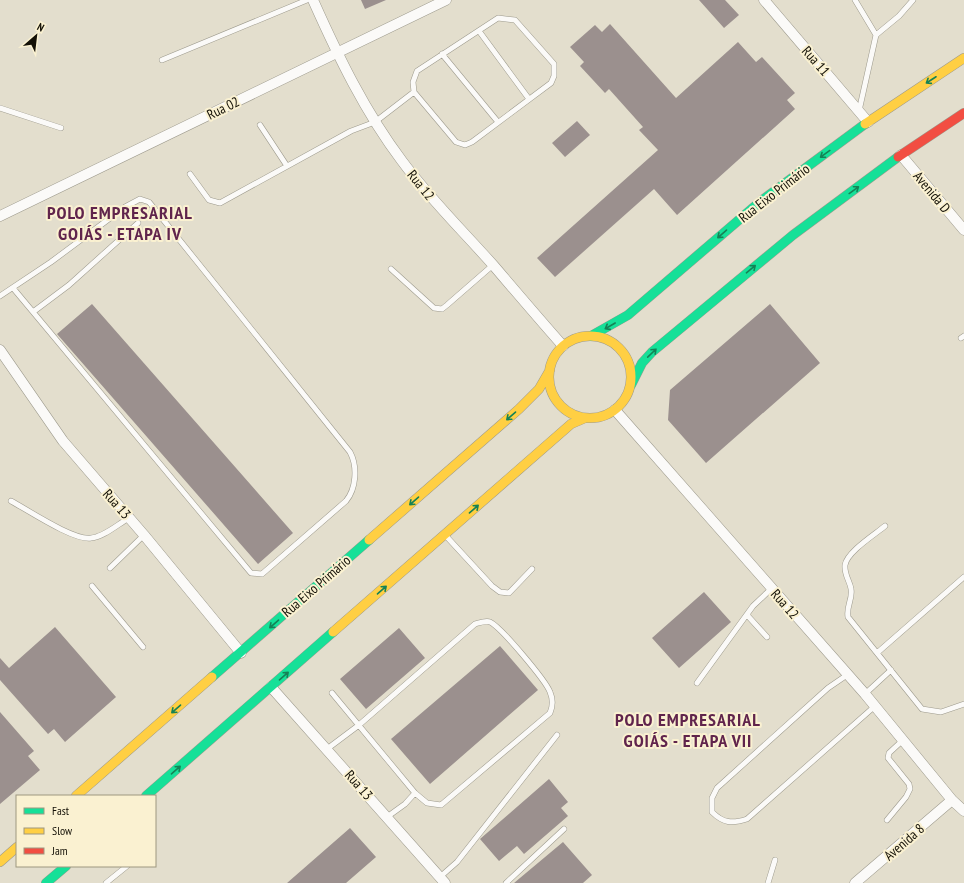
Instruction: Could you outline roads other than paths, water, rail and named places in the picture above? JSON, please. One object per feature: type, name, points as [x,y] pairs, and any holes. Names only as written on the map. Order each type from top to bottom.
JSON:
[{"type":"street","name":"Rua 12","points":[[313,0],[336,53],[375,122],[402,161],[431,198],[493,265],[563,346]]},
{"type":"street","name":"Rua 02","points":[[0,216],[446,0]]},
{"type":"street","name":"Rua 11","points":[[764,0],[868,122]]},
{"type":"street","name":"Rua Eixo Primário","points":[[591,336],[628,315],[761,201],[868,122],[964,58]]},
{"type":"street","points":[[631,386],[630,368],[622,352],[608,341],[591,336],[581,337],[563,346],[557,353],[550,370],[550,383],[554,396],[562,406],[572,414],[584,418],[595,418],[615,410],[625,400],[642,363],[652,352],[793,234],[901,155],[964,113]]},
{"type":"street","name":"Avenida D","points":[[901,155],[964,230]]},
{"type":"street","name":"Rua 13","points":[[0,350],[63,441],[144,535],[241,652]]},
{"type":"street","name":"Rua Eixo Primário","points":[[77,795],[519,409],[540,389],[550,370]]},
{"type":"street","name":"Rua 12","points":[[615,410],[865,694],[952,800],[964,811]]},
{"type":"street","points":[[147,795],[571,424],[584,418]]},
{"type":"street","name":"Rua 13","points":[[272,687],[443,880]]},
{"type":"street","name":"Avenida 8","points":[[855,883],[952,800]]},
{"type":"street","points":[[0,862],[16,848]]},
{"type":"street","points":[[46,883],[65,867]]},
{"type":"lane","points":[[162,60],[307,0]]},
{"type":"lane","points":[[855,0],[876,35]]},
{"type":"lane","points":[[859,111],[876,35],[899,16],[913,0]]},
{"type":"lane","points":[[498,18],[515,20],[554,64],[554,76],[550,83],[472,142],[465,144],[456,142],[414,92],[413,82],[417,71],[442,54],[498,18]]},
{"type":"lane","points":[[479,31],[529,99]]},
{"type":"lane","points":[[442,54],[498,122]]},
{"type":"lane","points":[[190,174],[209,200],[220,203],[351,131],[375,122],[414,92]]},
{"type":"lane","points":[[0,108],[61,128]]},
{"type":"lane","points":[[260,125],[287,166]]},
{"type":"lane","points":[[0,296],[125,207],[140,199],[149,202],[350,452],[354,460],[352,493],[346,501],[262,574],[251,573],[13,288]]},
{"type":"lane","points":[[33,312],[70,285],[138,223]]},
{"type":"lane","points":[[391,269],[434,308],[438,309],[447,306],[493,265]]},
{"type":"lane","points":[[11,501],[70,534],[81,538],[91,539],[99,536],[129,518]]},
{"type":"lane","points":[[885,526],[850,555],[845,565],[846,578],[851,590],[847,609],[848,617],[922,709],[941,712],[964,704]]},
{"type":"lane","points":[[110,568],[144,535]]},
{"type":"lane","points":[[445,535],[492,586],[500,592],[509,593],[532,569]]},
{"type":"lane","points":[[877,653],[964,577]]},
{"type":"lane","points":[[92,586],[143,647]]},
{"type":"lane","points":[[697,683],[747,615],[771,589]]},
{"type":"lane","points":[[747,615],[767,637]]},
{"type":"lane","points":[[327,749],[359,725],[475,624],[490,622],[507,636],[549,691],[552,706],[550,713],[441,805],[427,803],[415,793],[359,725],[332,693]]},
{"type":"lane","points":[[865,694],[891,670]]},
{"type":"lane","points":[[847,675],[828,688],[717,788],[712,798],[712,812],[718,818],[734,823],[746,819],[875,706]]},
{"type":"lane","points":[[443,880],[557,735]]},
{"type":"lane","points":[[887,820],[906,797],[910,789],[909,784],[888,758],[889,753],[903,740]]},
{"type":"lane","points":[[387,817],[405,804],[415,793]]},
{"type":"lane","points":[[506,883],[564,829]]},
{"type":"lane","points":[[768,883],[775,860]]},
{"type":"lane","points":[[106,883],[126,867]]},
{"type":"district","name":"POLO EMPRESARIAL GOIÁS - ETAPA IV","points":[[120,223]]},
{"type":"district","name":"POLO EMPRESARIAL GOIÁS - ETAPA VII","points":[[688,730]]}]
